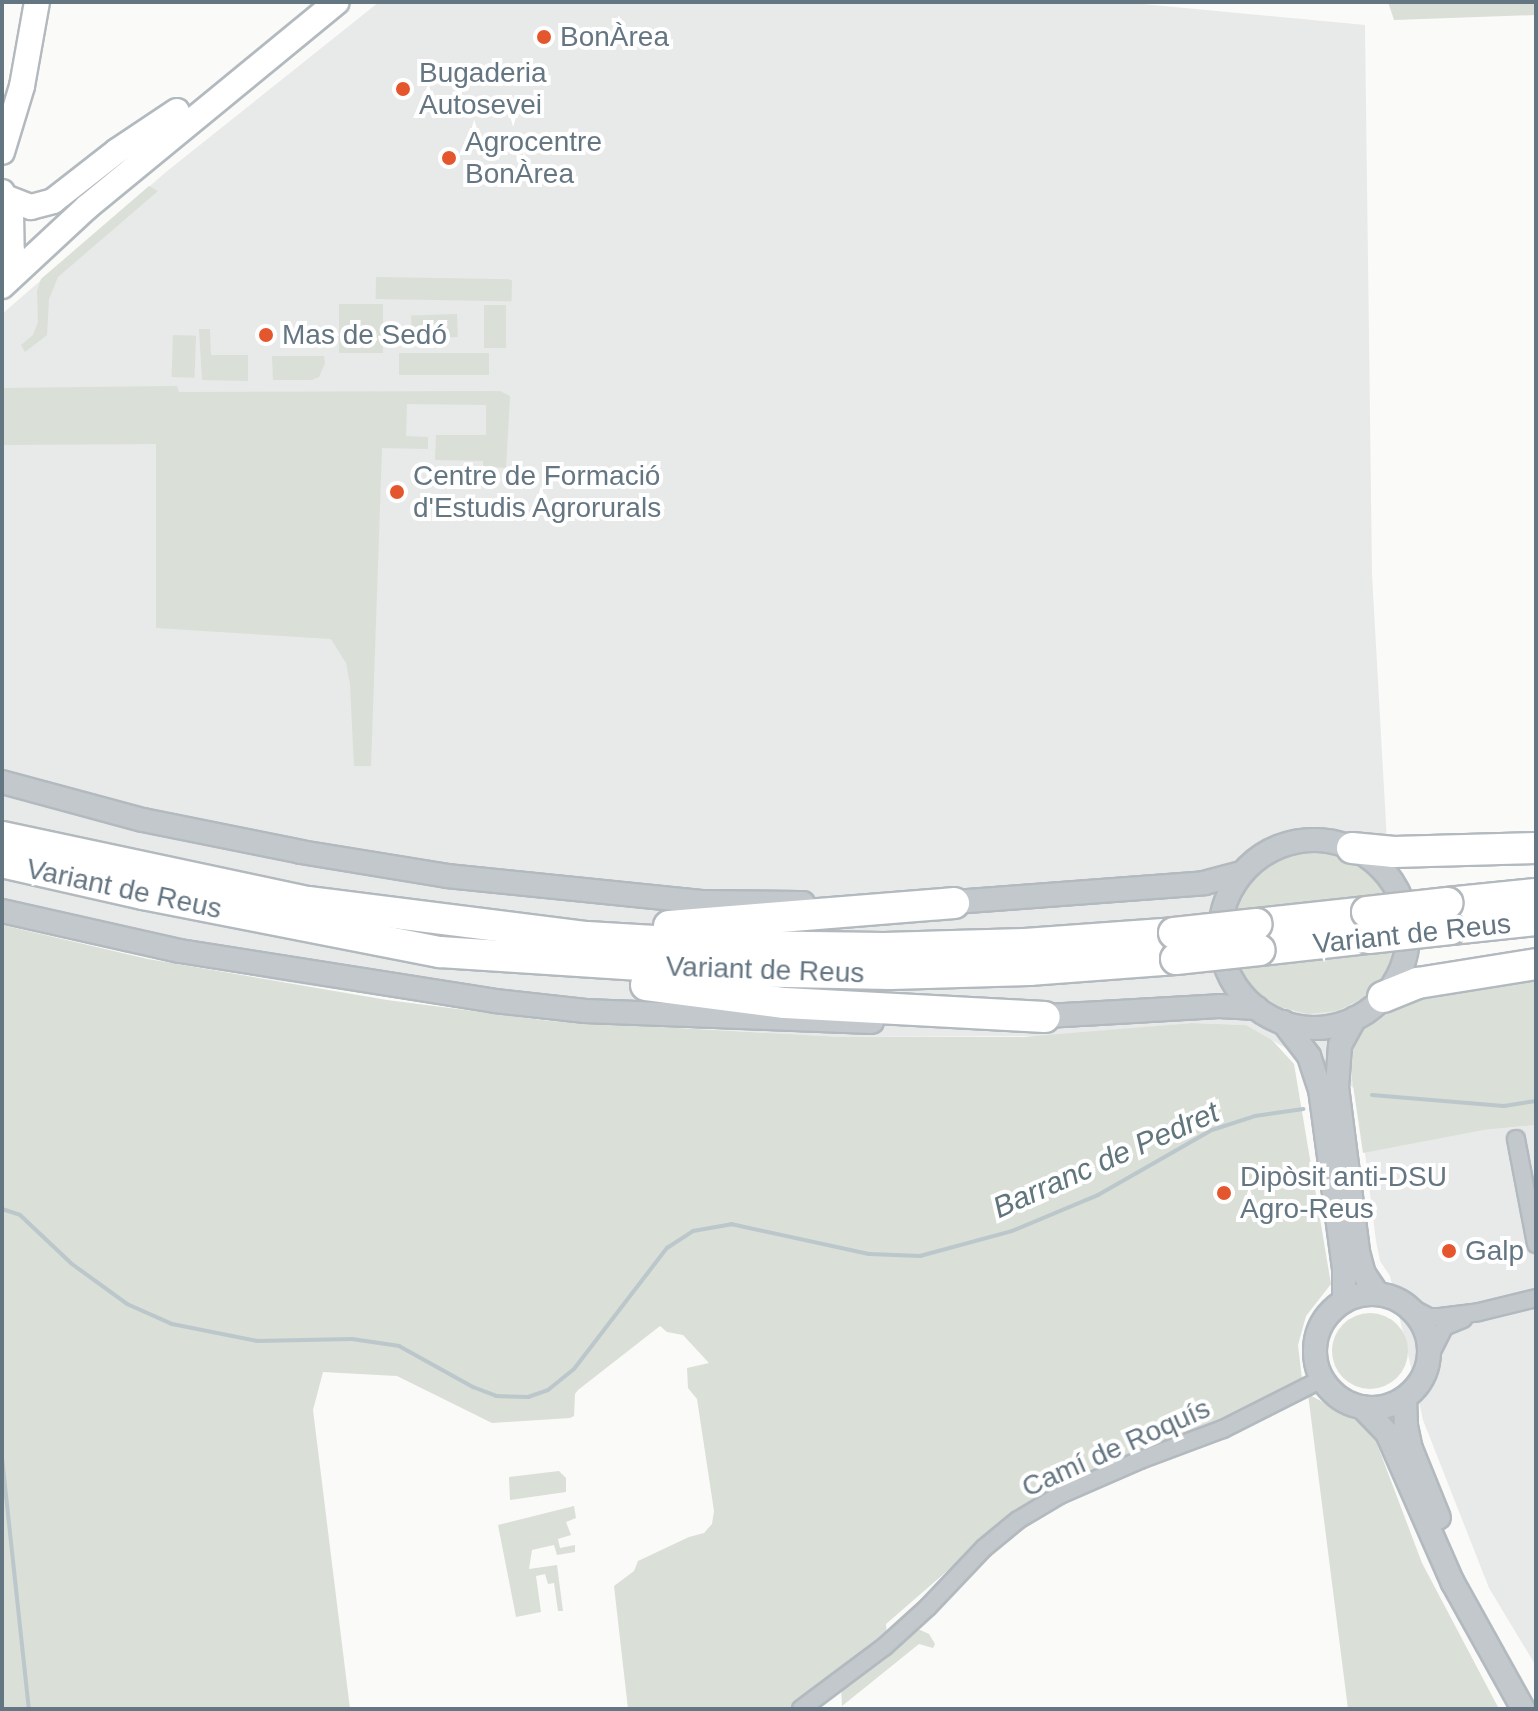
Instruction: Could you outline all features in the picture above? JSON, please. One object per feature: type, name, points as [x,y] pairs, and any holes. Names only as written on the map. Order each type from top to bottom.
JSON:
[{"type":"highway","name":"Variant de Reus","points":[[2,837],[308,902],[587,937],[739,946],[1175,946]]},
{"type":"highway","points":[[1352,848],[1394,852],[1536,848]]},
{"type":"highway","name":"Variant de Reus","points":[[2,862],[143,894],[440,952],[736,971],[890,974],[1029,970],[1175,946],[1449,916],[1536,894]]},
{"type":"highway","points":[[413,915],[668,926],[852,914],[954,903]]},
{"type":"highway","name":"Variant de Reus","points":[[1449,916],[1536,920]]},
{"type":"highway","points":[[440,952],[487,969],[785,1003],[1045,1017]]},
{"type":"highway","points":[[1383,997],[1418,983],[1536,964]]},
{"type":"main road","points":[[2,152],[22,86],[37,2]]},
{"type":"main road","points":[[7,257],[311,2]]},
{"type":"main road","points":[[226,71],[267,50],[325,2]]},
{"type":"main road","points":[[2,286],[87,207],[337,2]]},
{"type":"main road","points":[[2,129],[22,86]]},
{"type":"main road","points":[[87,207],[118,171],[181,121],[183,107]]},
{"type":"main road","points":[[2,195],[31,207],[53,201],[117,151],[183,107]]},
{"type":"main road","points":[[2,195],[11,212],[7,257],[2,274]]},
{"type":"street","points":[[2,782],[143,820],[301,852],[447,876],[704,902],[954,903],[1204,883],[1242,873],[1267,853],[1297,841],[1325,841],[1352,848],[1390,878],[1406,914],[1405,954],[1393,984],[1383,997],[1355,1018],[1319,1027],[1283,1022],[1257,1008],[1234,984],[1222,953],[1223,911],[1242,873]]},
{"type":"street","points":[[2,911],[195,954],[393,986],[585,1011],[901,1023],[1219,1006],[1257,1008]]},
{"type":"street","points":[[1355,1018],[1340,1045],[1337,1087],[1358,1252],[1364,1274],[1376,1292]]},
{"type":"street","points":[[1283,1022],[1309,1056],[1320,1089],[1344,1270],[1344,1301]]},
{"type":"street","points":[[1516,1139],[1536,1244]]},
{"type":"street","points":[[1479,1312],[1429,1317],[1398,1298],[1376,1292],[1344,1301],[1329,1312],[1319,1329],[1315,1355],[1322,1379],[1338,1397],[1362,1407],[1381,1408],[1405,1398],[1415,1388],[1444,1327],[1534,1294]]},
{"type":"street","points":[[1410,1307],[1423,1326],[1429,1357]]},
{"type":"street","name":"Camí de Roquís","points":[[801,1709],[884,1647],[928,1607],[984,1548],[1018,1520],[1060,1495],[1140,1460],[1223,1429],[1322,1379]]},
{"type":"street","points":[[1405,1398],[1411,1449],[1456,1559],[1536,1708]]},
{"type":"street","points":[[1362,1407],[1387,1433],[1453,1583],[1523,1709]]},
{"type":"shaded area","points":[[379,2],[1121,2],[1365,25],[1372,574],[1396,1003],[1483,1130],[1536,1125],[1536,1666],[1489,1588],[1423,1420],[1390,1276],[1380,1261],[1376,1241],[1357,1090],[1246,1025],[1192,1023],[1047,1036],[842,1037],[544,1020],[273,980],[2,924],[2,314],[166,172]]},
{"type":"shaded area","points":[[1388,2],[1536,2],[1536,15],[1394,20]]},
{"type":"shaded area","points":[[149,186],[158,191],[58,277],[49,299],[47,335],[25,352],[21,345],[33,335],[38,322],[37,291],[41,279]]},
{"type":"shaded area","points":[[376,277],[512,279],[512,301],[376,299]]},
{"type":"shaded area","points":[[339,304],[383,304],[383,353],[339,353]]},
{"type":"shaded area","points":[[484,305],[506,305],[506,348],[484,348]]},
{"type":"shaded area","points":[[457,314],[458,337],[412,339],[411,316]]},
{"type":"shaded area","points":[[199,329],[210,329],[211,355],[248,355],[248,381],[202,380]]},
{"type":"shaded area","points":[[173,335],[196,336],[195,378],[172,377]]},
{"type":"shaded area","points":[[399,353],[489,353],[489,375],[399,375]]},
{"type":"shaded area","points":[[272,356],[324,356],[325,363],[319,377],[312,380],[273,380]]},
{"type":"shaded area","points":[[177,386],[179,392],[500,391],[510,396],[506,468],[483,466],[483,461],[435,460],[436,435],[486,435],[486,405],[407,404],[406,436],[428,437],[428,449],[382,448],[371,766],[354,766],[350,684],[346,663],[331,639],[156,628],[156,444],[2,445],[2,388]]},
{"type":"shaded area","points":[[1305,851],[1330,852],[1353,861],[1373,876],[1387,897],[1233,912],[1243,889],[1259,870],[1280,857]]},
{"type":"shaded area","points":[[2,925],[148,959],[387,1000],[550,1021],[842,1037],[1023,1037],[1192,1023],[1246,1025],[1272,1040],[1294,1064],[1331,1284],[1306,1316],[1298,1345],[1302,1379],[1232,1416],[1088,1476],[984,1539],[886,1624],[887,1636],[792,1709],[628,1709],[614,1586],[634,1571],[638,1561],[704,1533],[712,1524],[714,1511],[697,1399],[688,1388],[687,1368],[709,1363],[683,1335],[667,1332],[660,1326],[578,1390],[574,1416],[492,1423],[397,1376],[323,1372],[313,1410],[350,1709],[2,1709]]},
{"type":"shaded area","points":[[1396,951],[1384,978],[1363,998],[1337,1011],[1308,1014],[1280,1007],[1256,991],[1239,968]]},
{"type":"shaded area","points":[[1536,976],[1536,1125],[1483,1130],[1363,1153],[1350,1065],[1352,1048],[1363,1030],[1384,1017],[1387,1011],[1427,992]]},
{"type":"shaded area","points":[[1363,1313],[1377,1313],[1391,1319],[1402,1330],[1408,1351],[1405,1366],[1397,1378],[1377,1389],[1363,1389],[1349,1383],[1338,1372],[1332,1358],[1332,1344],[1338,1330],[1349,1319]]},
{"type":"shaded area","points":[[1308,1394],[1371,1428],[1422,1563],[1499,1709],[1348,1709]]},
{"type":"shaded area","points":[[559,1471],[566,1478],[566,1492],[510,1500],[509,1477]]},
{"type":"shaded area","points":[[574,1506],[576,1518],[566,1522],[571,1535],[558,1539],[560,1548],[575,1545],[575,1552],[557,1555],[554,1545],[532,1550],[529,1569],[557,1565],[563,1611],[558,1611],[554,1583],[548,1584],[545,1574],[536,1576],[541,1612],[516,1617],[498,1525]]},
{"type":"shaded area","points":[[918,1629],[929,1634],[935,1644],[933,1648],[919,1644],[842,1706],[841,1687]]},
{"type":"waterway","points":[[1372,1095],[1504,1106],[1536,1101]]},
{"type":"waterway","name":"Barranc de Pedret","points":[[2,1209],[20,1215],[72,1264],[127,1304],[172,1324],[257,1341],[352,1339],[399,1346],[473,1387],[496,1396],[528,1397],[548,1390],[574,1369],[667,1248],[693,1231],[731,1224],[869,1254],[920,1256],[1012,1231],[1098,1195],[1212,1130],[1255,1116],[1303,1109]]},
{"type":"waterway","points":[[2,1458],[29,1709]]},
{"type":"place","name":"BonÀrea","points":[[544,37]]},
{"type":"place","name":"Bugaderia Autosevei","points":[[403,89]]},
{"type":"place","name":"Agrocentre BonÀrea","points":[[449,158]]},
{"type":"place","name":"Mas de Sedó","points":[[266,335]]},
{"type":"place","name":"Centre de Formació d'Estudis Agrorurals","points":[[397,492]]},
{"type":"place","name":"Dipòsit anti-DSU Agro-Reus","points":[[1224,1193]]},
{"type":"place","name":"Galp","points":[[1449,1251]]}]
